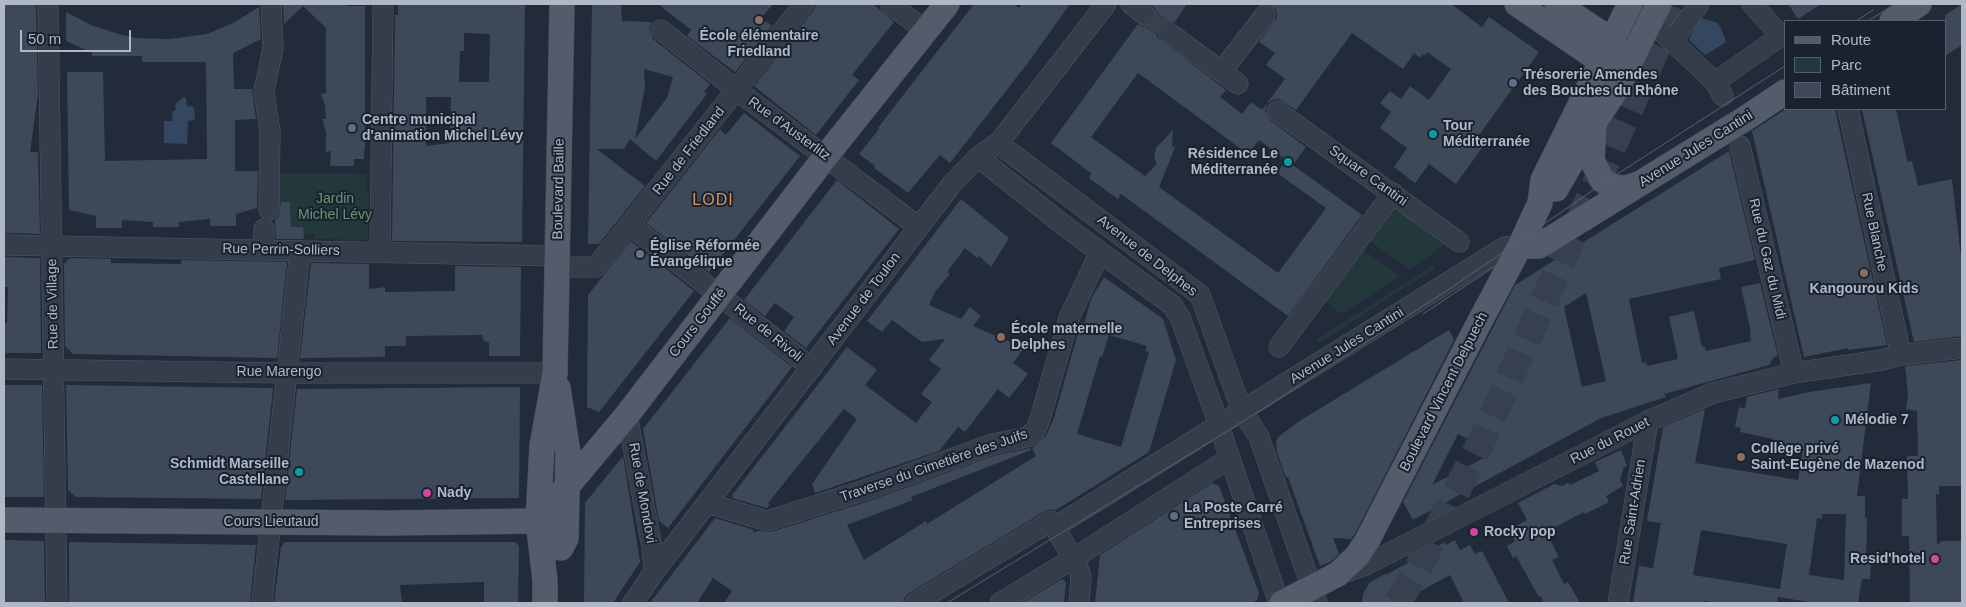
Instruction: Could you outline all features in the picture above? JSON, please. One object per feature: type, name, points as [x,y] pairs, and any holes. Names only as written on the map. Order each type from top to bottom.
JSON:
[{"type":"main road","name":"Boulevard Baille","points":[[545,592],[538,521],[542,446],[555,373],[562,4]]},
{"type":"main road","name":"Cours Gouffé","points":[[538,521],[627,415],[826,156],[947,4]]},
{"type":"main road","points":[[1517,4],[1630,63]]},
{"type":"main road","points":[[1557,4],[1607,52]]},
{"type":"main road","name":"Boulevard Vincent Delpuech","points":[[1338,574],[1357,556],[1367,541],[1520,246],[1540,203],[1543,180],[1630,4]]},
{"type":"main road","points":[[1894,20],[1919,4]]},
{"type":"main road","name":"Boulevard Vincent Delpuech","points":[[1540,203],[1555,191],[1595,121],[1616,90],[1630,63],[1663,24]]},
{"type":"main road","name":"Avenue Jules Cantini","points":[[1520,246],[1539,246],[1784,93]]},
{"type":"main road","points":[[1595,121],[1592,160],[1602,180],[1613,187],[1626,188],[1639,184]]},
{"type":"main road","name":"Boulevard Baille","points":[[545,592],[566,538],[569,486],[568,446],[555,373]]},
{"type":"main road","name":"Cours Lieutaud","points":[[4,520],[538,521]]},
{"type":"main road","points":[[538,521],[554,528],[566,538]]},
{"type":"main road","name":"Rue du Rouet","points":[[1280,603],[1315,595],[1338,574]]},
{"type":"street","name":"Rue de Village","points":[[48,4],[57,603]]},
{"type":"street","points":[[264,250],[270,132],[264,91],[273,48],[271,4]]},
{"type":"street","points":[[380,252],[383,4]]},
{"type":"street","name":"Rue de Friedland","points":[[558,262],[596,267],[804,4]]},
{"type":"street","points":[[890,4],[926,31]]},
{"type":"street","name":"Avenue de Toulon","points":[[633,603],[654,572],[812,368],[918,227],[956,179],[978,158],[1000,141],[1106,4]]},
{"type":"street","points":[[1699,4],[1663,24],[1719,89],[1782,34],[1752,4]]},
{"type":"street","points":[[1222,71],[1265,16]]},
{"type":"street","name":"Rue d'Austerlitz","points":[[661,30],[812,148],[826,156],[918,227]]},
{"type":"street","points":[[1168,32],[1238,84]]},
{"type":"street","name":"Rue Blanche","points":[[1848,110],[1901,355]]},
{"type":"street","name":"Square Cantini","points":[[1277,111],[1459,242]]},
{"type":"street","name":"Avenue de Delphes","points":[[1000,141],[1004,148],[1200,295],[1242,410],[1259,437],[1315,595]]},
{"type":"street","name":"Rue du Gaz du Midi","points":[[1740,146],[1794,373]]},
{"type":"street","name":"Avenue de Delphes","points":[[978,158],[1172,305],[1180,317],[1280,603]]},
{"type":"street","points":[[1279,346],[1393,193]]},
{"type":"street","name":"Rue de Rivoli","points":[[630,225],[812,368]]},
{"type":"street","name":"Rue Perrin-Solliers","points":[[4,246],[380,252],[558,262]]},
{"type":"street","name":"Avenue Jules Cantini","points":[[914,603],[1050,521],[1055,527],[1505,247],[1520,246]]},
{"type":"street","points":[[262,603],[300,251]]},
{"type":"street","name":"Traverse du Cimetière des Juifs","points":[[707,503],[767,521],[865,490],[993,444],[1027,437],[1035,431],[1040,419],[1069,318],[1100,252]]},
{"type":"street","name":"Rue du Rouet","points":[[1338,574],[1366,565],[1648,421],[1713,393],[1794,373],[1901,355],[1962,348]]},
{"type":"street","name":"Rue Marengo","points":[[4,369],[286,373],[555,373]]},
{"type":"street","name":"Rue de Mondovi","points":[[627,415],[652,547],[654,572]]},
{"type":"street","name":"Rue Saint-Adrien","points":[[1618,603],[1648,421]]},
{"type":"street","points":[[1000,603],[1230,458]]},
{"type":"street","points":[[1055,527],[1074,558],[1081,577],[1079,603]]},
{"type":"green space","name":"Jardin Michel Lévy","points":[[277,173],[367,174],[366,191],[369,192],[368,240],[315,239],[315,234],[303,234],[291,227],[290,202],[277,202]]},
{"type":"green space","points":[[1391,206],[1444,245],[1410,270],[1367,239]]},
{"type":"green space","points":[[1361,248],[1400,276],[1342,314],[1323,300]]},
{"type":"green space","points":[[1433,265],[1435,268],[1318,344],[1316,340]]},
{"type":"water","points":[[1699,18],[1716,22],[1720,26],[1725,38],[1725,43],[1705,55],[1689,40]]},
{"type":"water","points":[[184,97],[186,98],[187,106],[194,107],[195,120],[188,121],[187,144],[164,143],[164,121],[173,121],[172,113],[176,109],[175,106]]},
{"type":"building","points":[[4,4],[36,4],[38,95],[30,152],[38,152],[40,234],[4,233]]},
{"type":"building","points":[[283,4],[365,6],[365,148],[364,159],[354,159],[354,166],[330,166],[331,151],[326,152],[326,132],[322,119],[326,119],[325,105],[321,94],[326,93],[326,28],[303,6],[284,24]]},
{"type":"building","points":[[398,4],[525,4],[522,242],[392,241],[395,15],[398,15]],"holes":[[[464,33],[490,34],[489,82],[459,82],[460,51],[464,51]],[[426,97],[451,97],[450,143],[426,146]]]},
{"type":"building","points":[[592,4],[621,4],[622,21],[652,22],[649,29],[653,39],[710,84],[704,92],[707,94],[656,161],[630,139],[624,149],[597,149],[645,186],[599,244],[588,244]],"holes":[[[644,69],[673,77],[667,98],[635,139],[645,87]]]},
{"type":"building","points":[[658,4],[773,4],[761,18],[772,26],[735,72],[687,36],[691,30]]},
{"type":"building","points":[[817,4],[873,4],[894,22],[852,75],[859,80],[816,135],[754,86]]},
{"type":"building","points":[[974,4],[1013,4],[1019,8],[1022,4],[1070,4],[1030,60],[950,163],[940,155],[908,193],[874,168],[875,166],[859,154]]},
{"type":"building","points":[[1153,4],[1187,4],[1175,22],[1164,21],[1159,25],[1156,31],[1157,37],[1226,90],[1220,97],[1242,114],[1251,102],[1262,110],[1285,79],[1266,65],[1275,53],[1259,42],[1277,17],[1276,10],[1268,4],[1451,4],[1482,27],[1489,17],[1539,52],[1479,135],[1487,141],[1456,184],[1429,164],[1415,183],[1394,167],[1407,148],[1380,128],[1391,112],[1380,103],[1390,91],[1401,99],[1410,86],[1429,100],[1451,69],[1427,52],[1424,56],[1422,54],[1420,58],[1414,53],[1403,69],[1352,33],[1296,110],[1279,99],[1272,100],[1267,104],[1265,110],[1270,120],[1306,147],[1293,165],[1259,140],[1248,154],[1138,73],[1091,137],[1145,176],[1157,164],[1154,158],[1156,148],[1173,130],[1172,148],[1176,145],[1159,187],[1278,273],[1326,208],[1277,173],[1286,160],[1362,215],[1288,316],[1121,194],[1118,199],[1089,178],[1091,173],[1051,143],[1138,24],[1143,27],[1155,22],[1157,16]]},
{"type":"building","points":[[1788,4],[1821,4],[1798,19]]},
{"type":"building","points":[[1962,4],[1962,45],[1946,55],[1946,20],[1945,15]]},
{"type":"building","points":[[259,7],[261,39],[233,53],[234,89],[252,89],[256,119],[235,120],[235,171],[258,171],[257,208],[236,214],[236,226],[210,226],[210,219],[179,222],[179,227],[153,227],[153,222],[122,220],[122,228],[96,228],[96,216],[69,210],[67,72],[103,72],[105,161],[207,159],[206,62],[142,62],[142,56],[92,56],[92,53],[66,41],[66,12],[93,26],[122,35],[136,38],[170,39],[207,34],[235,22]]},
{"type":"building","points":[[1784,110],[1835,110],[1887,345],[1848,350],[1848,348],[1804,357],[1752,131]]},
{"type":"building","points":[[1862,110],[1896,110],[1908,162],[1912,161],[1918,186],[1952,179],[1962,266],[1962,336],[1914,342]]},
{"type":"building","points":[[744,113],[800,156],[709,272],[646,223],[720,129],[726,135]]},
{"type":"building","points":[[1729,151],[1755,260],[1719,268],[1721,279],[1629,299],[1642,363],[1646,362],[1647,366],[1678,359],[1669,317],[1694,311],[1702,347],[1705,347],[1706,351],[1751,341],[1751,332],[1741,287],[1760,283],[1778,356],[1774,357],[1769,365],[1664,394],[1666,397],[1601,418],[1413,520],[1403,502],[1515,285]],"holes":[[[1586,293],[1606,381],[1582,387],[1564,307]],[[1458,434],[1476,443],[1484,458],[1432,485]]]},
{"type":"building","points":[[837,180],[899,229],[806,348],[784,331],[794,317],[775,303],[765,316],[744,300]]},
{"type":"building","points":[[961,199],[1009,238],[991,267],[979,256],[977,258],[965,248],[947,272],[950,274],[935,292],[929,305],[961,319],[970,307],[981,316],[973,326],[1024,348],[1013,363],[1028,374],[1009,398],[998,389],[965,432],[958,427],[939,451],[815,493],[812,484],[857,419],[844,409],[768,503],[770,504],[767,508],[732,498],[733,494],[847,347],[877,370],[865,385],[916,423],[932,402],[921,394],[941,369],[929,360],[945,339],[922,342],[892,320],[882,332],[867,321]]},
{"type":"building","points":[[281,202],[290,202],[291,227],[303,227],[304,239],[276,239],[275,220],[279,216]]},
{"type":"building","points":[[631,241],[694,291],[599,412],[587,407],[588,295]]},
{"type":"building","points":[[4,257],[40,258],[41,353],[4,353],[4,323],[7,323],[8,287],[4,287]]},
{"type":"building","points":[[70,258],[111,259],[111,263],[181,264],[181,260],[287,262],[277,358],[73,354],[65,346],[64,264]]},
{"type":"building","points":[[311,263],[369,264],[369,289],[385,287],[385,292],[455,291],[455,266],[521,267],[520,356],[489,356],[489,342],[484,341],[482,335],[406,336],[406,346],[385,346],[385,357],[300,358]]},
{"type":"building","points":[[1104,277],[1163,319],[1176,360],[1149,452],[1056,510],[1050,509],[1045,511],[909,593],[904,598],[903,603],[724,603],[732,591],[713,578],[697,603],[650,603],[715,518],[754,530],[752,533],[758,531],[771,532],[869,501],[996,455],[1031,448],[1031,450],[911,497],[913,500],[847,525],[864,560],[926,521],[927,524],[1036,456],[1032,448],[1046,436],[1054,418],[1081,322],[1084,324],[1092,297]],"holes":[[[1109,335],[1147,346],[1145,351],[1149,352],[1121,447],[1077,434],[1100,356],[1102,357]]]},
{"type":"building","points":[[730,318],[792,367],[668,528],[659,521],[643,429]]},
{"type":"building","points":[[1449,330],[1454,340],[1355,534],[1351,539],[1333,538],[1339,554],[1330,562],[1320,566],[1277,452],[1276,442],[1278,437],[1301,420]]},
{"type":"building","points":[[1962,360],[1962,486],[1939,486],[1939,494],[1936,494],[1937,545],[1942,541],[1962,541],[1962,603],[1910,603],[1909,536],[1902,536],[1902,499],[1908,499],[1907,456],[1918,456],[1917,411],[1906,409],[1908,395],[1905,366]]},
{"type":"building","points":[[1871,383],[1857,496],[1865,496],[1865,518],[1867,518],[1866,564],[1871,564],[1870,579],[1862,579],[1858,603],[1815,603],[1778,597],[1777,603],[1717,603],[1704,601],[1704,603],[1633,603],[1639,566],[1653,568],[1661,523],[1647,521],[1663,427],[1705,409],[1695,463],[1798,480],[1803,449],[1772,443],[1773,439],[1740,432],[1741,428],[1735,427],[1739,407],[1745,409],[1747,397],[1779,389],[1778,399],[1809,392]],"holes":[[[1822,514],[1846,514],[1844,580],[1809,575],[1817,518],[1822,519]],[[1701,530],[1787,544],[1780,589],[1693,575]]]},
{"type":"building","points":[[4,385],[42,385],[44,497],[4,497]]},
{"type":"building","points":[[66,385],[273,388],[261,499],[76,497],[68,490]]},
{"type":"building","points":[[520,387],[519,498],[285,500],[297,389]]},
{"type":"building","points":[[1621,450],[1627,466],[1624,467],[1620,479],[1623,486],[1606,496],[1609,502],[1585,514],[1584,512],[1546,532],[1559,557],[1552,560],[1564,584],[1568,582],[1580,603],[1544,603],[1516,556],[1513,558],[1507,546],[1515,541],[1508,530],[1527,520],[1518,503],[1554,484],[1562,486],[1568,483],[1570,485],[1599,471],[1595,462]]},
{"type":"building","points":[[623,456],[640,562],[613,603],[584,603],[585,503]]},
{"type":"building","points":[[1212,483],[1219,486],[1259,593],[1257,600],[1252,603],[1095,603],[1100,555]]},
{"type":"building","points":[[4,540],[44,541],[45,603],[4,603]]},
{"type":"building","points":[[1455,540],[1460,550],[1470,545],[1475,554],[1482,551],[1509,603],[1464,603],[1450,575],[1399,603],[1362,603],[1363,594],[1369,583],[1445,542],[1446,545]]},
{"type":"building","points":[[69,542],[256,545],[250,603],[69,603]]},
{"type":"building","points":[[285,542],[515,542],[519,546],[518,603],[484,603],[484,582],[400,585],[402,603],[274,603],[281,547]]},
{"type":"building","points":[[1062,579],[1066,582],[1064,603],[1022,603]]},
{"type":"tunnel","points":[[1397,603],[1414,576],[1482,440],[1676,4]]},
{"type":"tunnel","points":[[1145,15],[1168,32]]},
{"type":"tram line","points":[[1870,20],[1895,4]]},
{"type":"tram line","points":[[1858,20],[1873,10]]},
{"type":"tram line","points":[[947,603],[1247,419],[1451,288],[1605,182],[1784,67]]},
{"type":"tram line","points":[[1423,314],[1494,267]]},
{"type":"place","name":"École élémentaire Friedland","points":[[759,20]]},
{"type":"place","name":"Trésorerie Amendes des Bouches du Rhône","points":[[1513,83]]},
{"type":"place","name":"Centre municipal d'animation Michel Lévy","points":[[352,128]]},
{"type":"place","name":"Tour Méditerranée","points":[[1433,134]]},
{"type":"place","name":"Résidence Le Méditerranée","points":[[1288,162]]},
{"type":"place","name":"Église Réformée Évangélique","points":[[640,254]]},
{"type":"place","name":"Kangourou Kids","points":[[1864,273]]},
{"type":"place","name":"École maternelle Delphes","points":[[1001,337]]},
{"type":"place","name":"Mélodie 7","points":[[1835,420]]},
{"type":"place","name":"Collège privé Saint-Eugène de Mazenod","points":[[1741,457]]},
{"type":"place","name":"Schmidt Marseille Castellane","points":[[299,472]]},
{"type":"place","name":"Nady","points":[[427,493]]},
{"type":"place","name":"La Poste Carré Entreprises","points":[[1174,516]]},
{"type":"place","name":"Rocky pop","points":[[1474,532]]},
{"type":"place","name":"Resid'hotel","points":[[1935,559]]},
{"type":"district","name":"LODI","points":[[713,201]]}]
